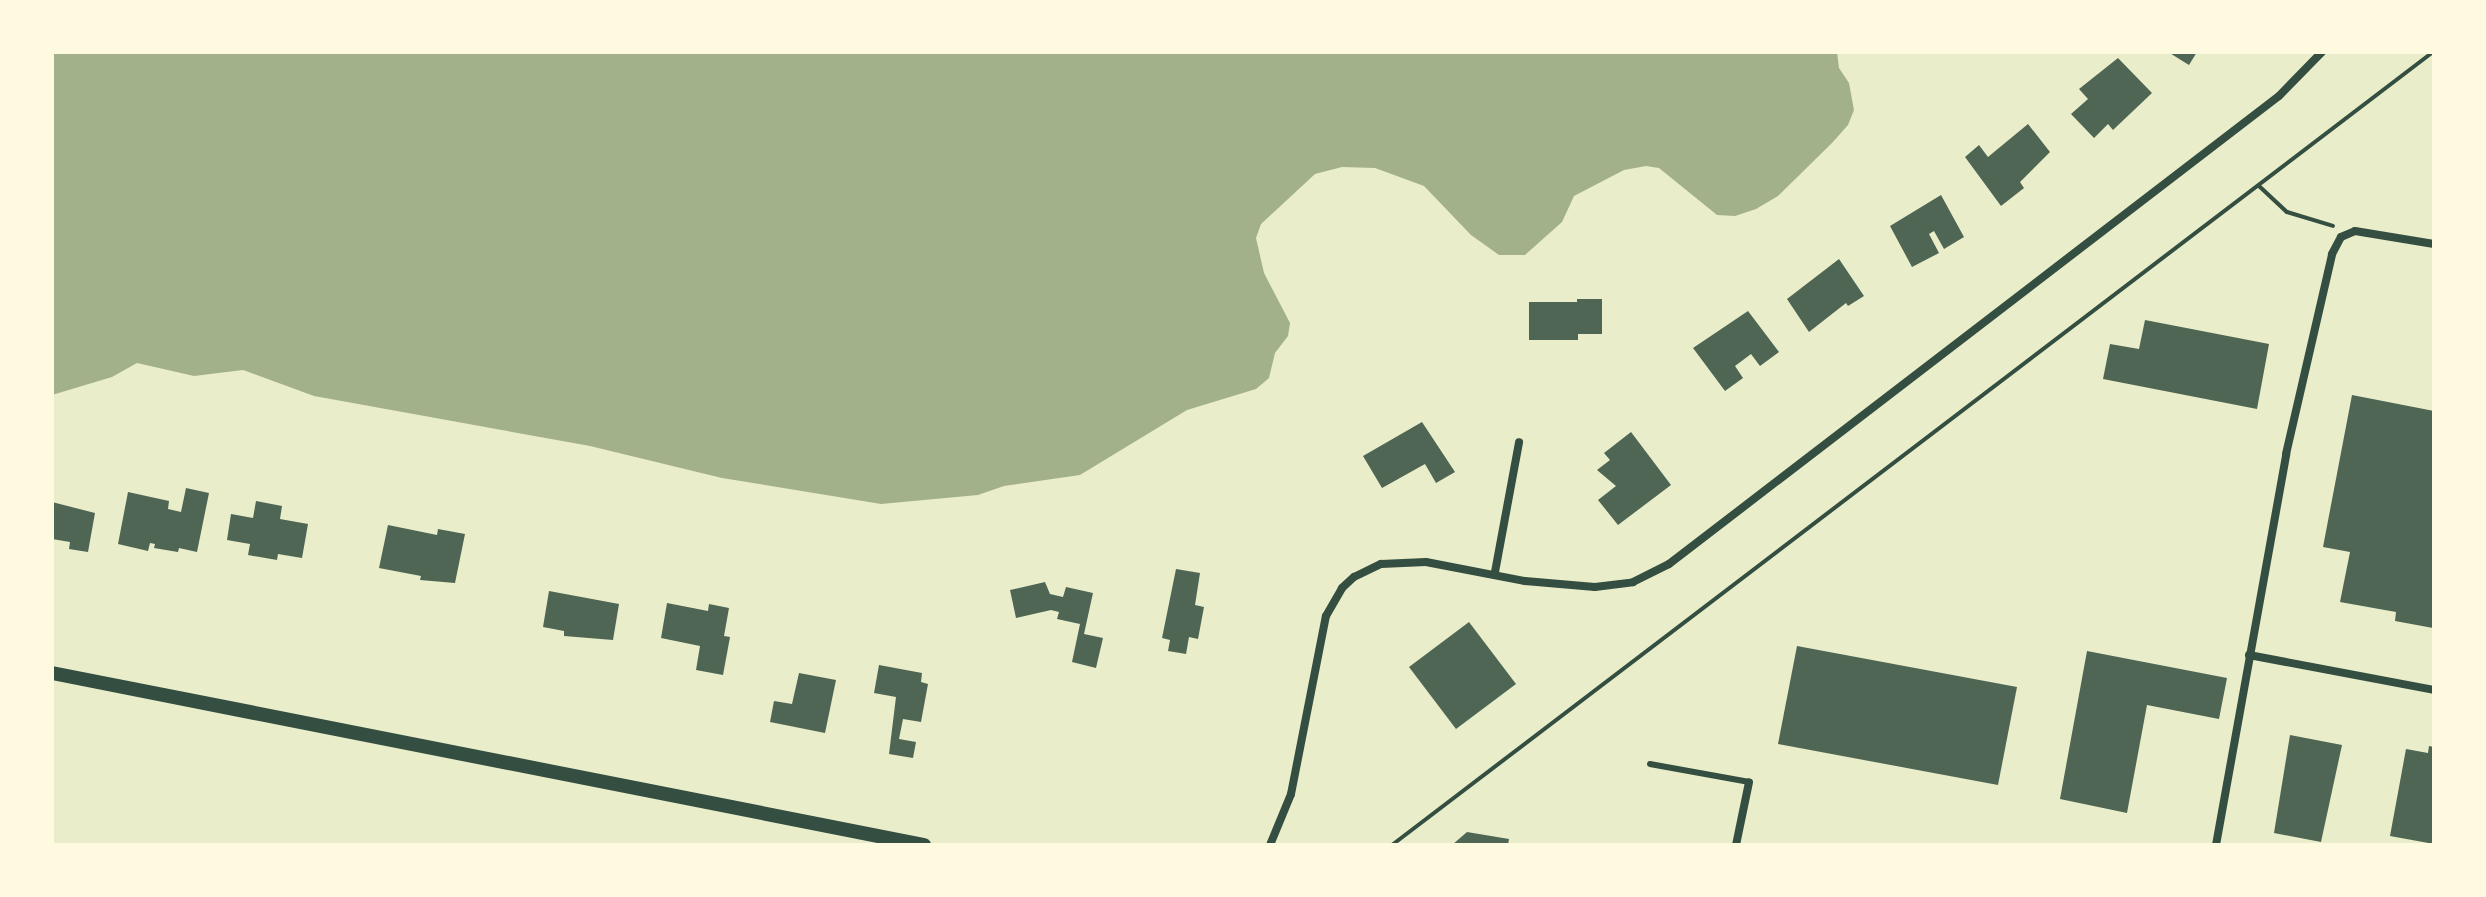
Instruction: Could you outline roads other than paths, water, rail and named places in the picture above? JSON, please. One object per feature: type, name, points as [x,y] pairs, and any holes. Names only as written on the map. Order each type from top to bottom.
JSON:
[{"type":"street","points":[[1270,845],[1291,794],[1321,633],[1342,588],[1365,570],[1394,562],[1426,562],[1495,572],[1525,581],[1595,587],[1633,582],[1669,564],[2279,96],[2322,52]]},
{"type":"street","points":[[2216,845],[2286,454],[2332,254],[2345,234],[2355,231],[2434,244]]},
{"type":"street","points":[[1495,572],[1519,442]]},
{"type":"street","points":[[2249,655],[2434,690]]},
{"type":"street","points":[[52,673],[924,845]]},
{"type":"street","points":[[1736,845],[1749,782]]},
{"type":"lane","points":[[1650,764],[1749,782]]}]
